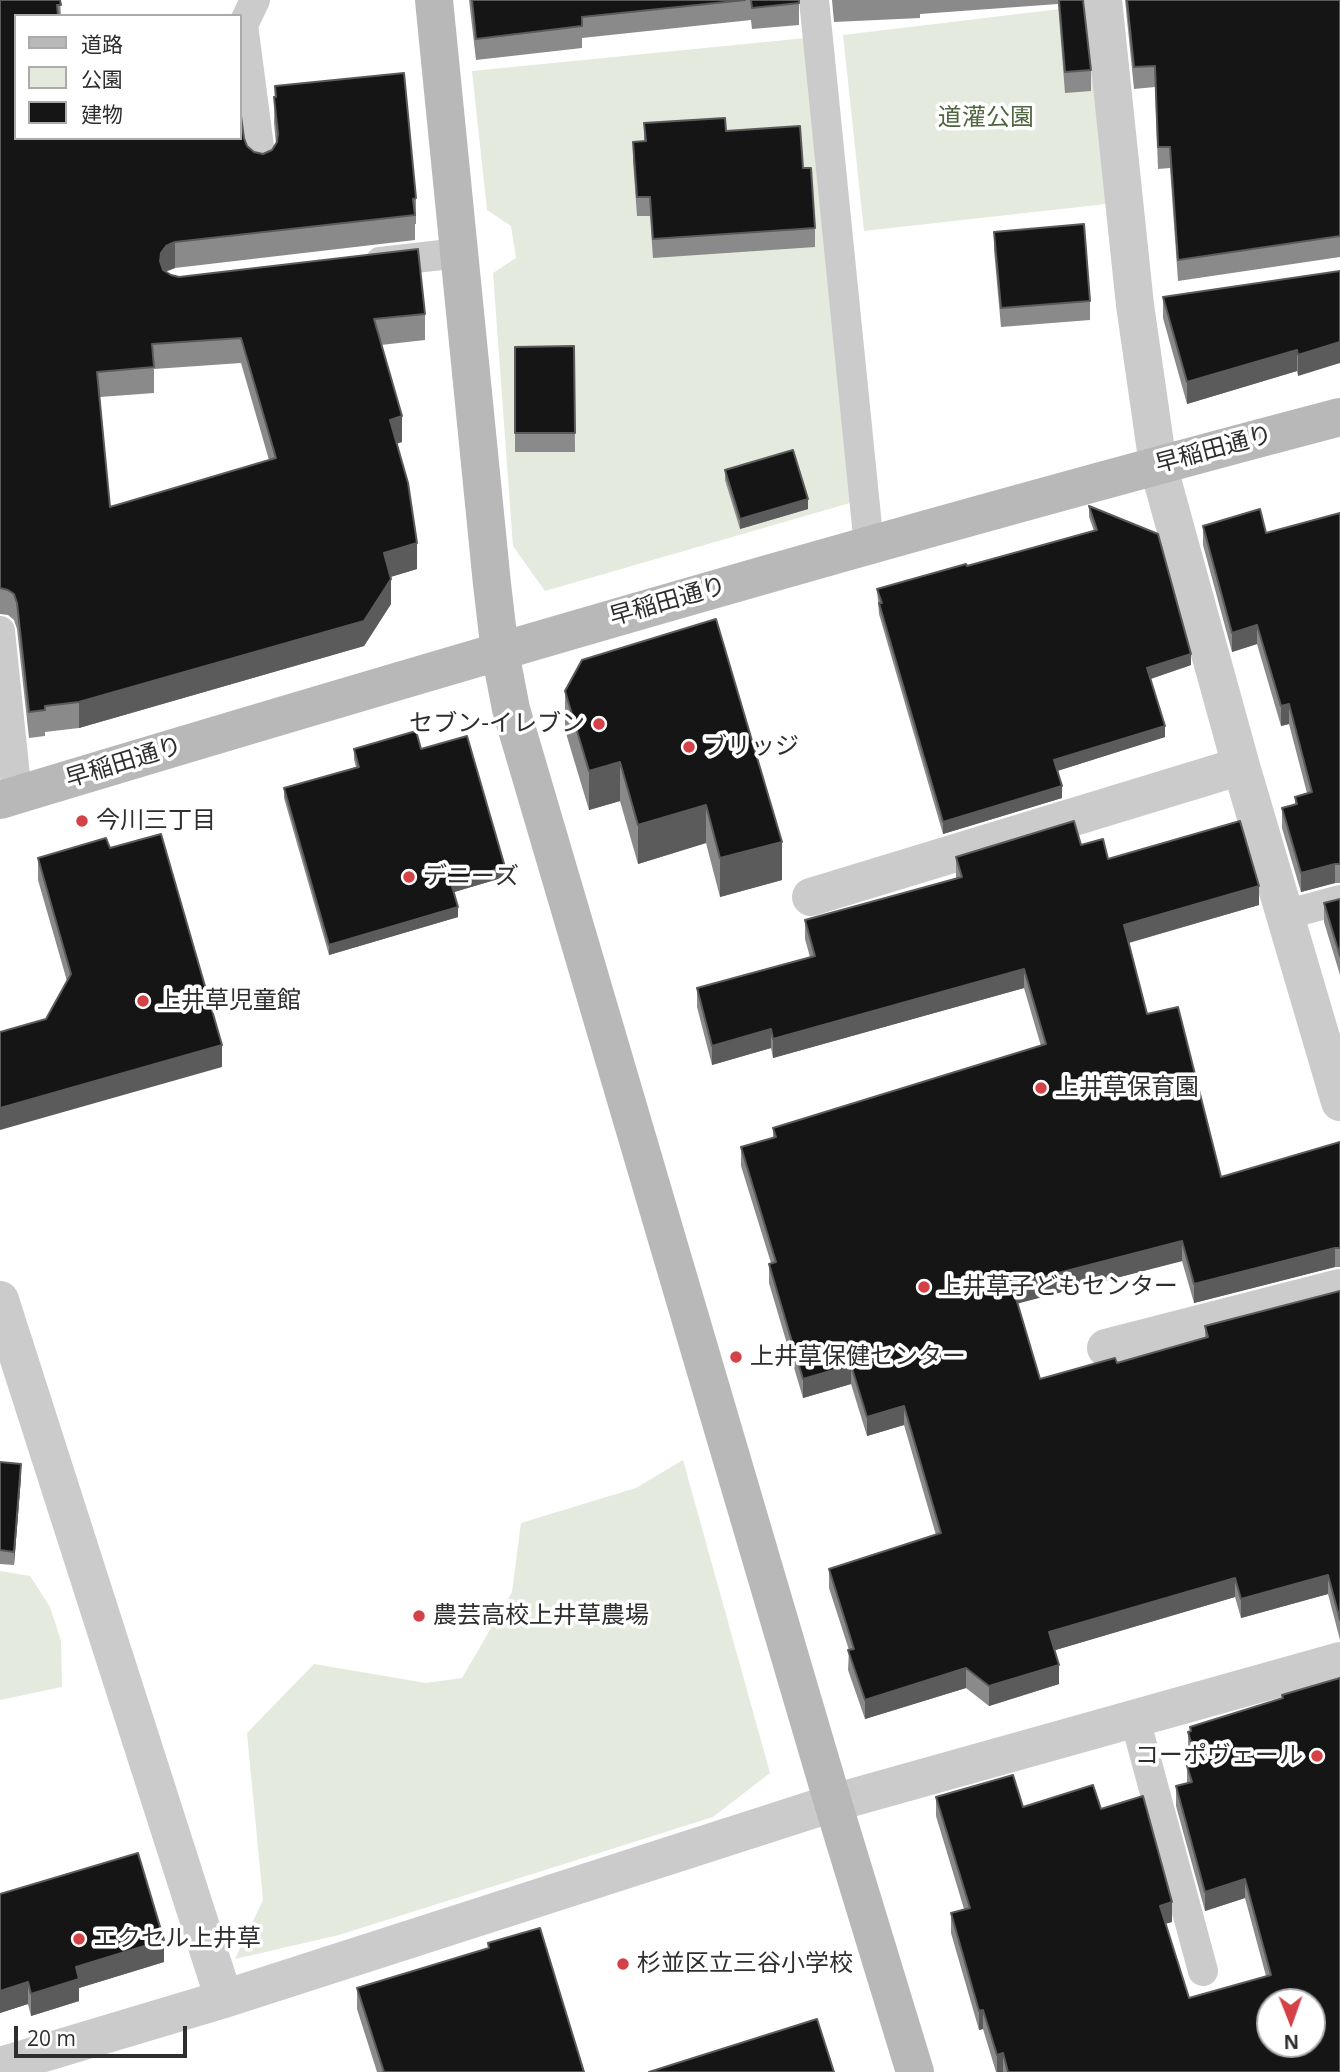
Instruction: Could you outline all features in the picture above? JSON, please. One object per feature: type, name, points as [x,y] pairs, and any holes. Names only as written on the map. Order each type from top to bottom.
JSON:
[{"type":"street","points":[[434,0],[500,652],[511,709],[833,1803],[915,2072]]},
{"type":"street","points":[[1104,0],[1149,303],[1158,465],[1241,766],[1340,1102]]},
{"type":"street","name":"早稲田通り","points":[[8,797],[869,546],[1340,417]]},
{"type":"street","points":[[811,897],[1241,766]]},
{"type":"street","points":[[1106,1349],[1340,1288]]},
{"type":"street","points":[[0,1300],[225,1999]]},
{"type":"street","points":[[0,2066],[225,1999],[833,1803],[1340,1661]]},
{"type":"lane","points":[[256,0],[243,25],[261,162]]},
{"type":"lane","points":[[814,0],[869,546]]},
{"type":"lane","points":[[352,265],[459,253]]},
{"type":"lane","points":[[0,631],[8,797]]},
{"type":"lane","points":[[1285,915],[1340,900]]},
{"type":"lane","points":[[1136,1718],[1203,1971]]},
{"type":"green space","name":"道灌公園","points":[[1085,6],[1106,204],[864,231],[843,35]]},
{"type":"green space","points":[[806,38],[850,503],[545,591],[513,546],[493,273],[516,258],[511,226],[487,210],[472,71]]},
{"type":"green space","points":[[683,1460],[770,1773],[713,1817],[339,1935],[235,1959],[263,1900],[247,1733],[314,1664],[426,1683],[462,1678],[512,1592],[521,1523],[636,1488]]},
{"type":"green space","points":[[0,1571],[30,1576],[50,1607],[61,1641],[62,1687],[0,1700]]},
{"type":"building","points":[[0,0],[60,0],[61,5],[57,5],[58,14],[14,14],[14,140],[242,140],[242,124],[247,146],[254,152],[263,154],[272,150],[277,142],[275,86],[404,73],[416,198],[413,199],[415,215],[175,242],[166,246],[160,261],[163,270],[179,277],[418,249],[425,314],[374,319],[402,416],[390,420],[408,483],[417,543],[384,553],[391,579],[364,621],[79,702],[45,706],[45,710],[29,712],[17,603],[14,594],[0,588]],"holes":[[[241,338],[276,458],[110,507],[97,372],[154,367],[152,344]]]},
{"type":"building","points":[[472,0],[745,0],[582,17],[582,26],[476,39]]},
{"type":"building","points":[[751,0],[799,0],[799,3],[752,8]]},
{"type":"building","points":[[1059,0],[1083,0],[1091,70],[1065,72]]},
{"type":"building","points":[[1127,0],[1340,0],[1340,236],[1178,260],[1170,147],[1158,147],[1155,66],[1134,67]]},
{"type":"building","points":[[725,118],[726,131],[800,126],[803,168],[811,168],[815,228],[653,239],[650,197],[637,197],[633,142],[646,141],[644,123]]},
{"type":"building","points":[[1084,224],[1090,301],[1001,308],[994,232]]},
{"type":"building","points":[[1340,271],[1340,342],[1298,355],[1297,350],[1187,382],[1163,297]]},
{"type":"building","points":[[574,346],[575,433],[515,433],[515,347]]},
{"type":"building","points":[[793,450],[808,499],[740,519],[725,470]]},
{"type":"building","points":[[1089,506],[1158,534],[1191,654],[1147,668],[1165,726],[1054,760],[1062,786],[943,822],[877,589],[1097,530]]},
{"type":"building","points":[[1260,509],[1266,533],[1340,513],[1340,864],[1301,873],[1282,808],[1297,804],[1295,797],[1312,792],[1289,704],[1281,706],[1257,625],[1232,633],[1203,526]]},
{"type":"building","points":[[716,619],[782,842],[720,858],[706,805],[638,825],[620,762],[589,771],[565,691],[582,660]]},
{"type":"building","points":[[416,731],[421,749],[467,736],[505,867],[451,883],[458,907],[329,945],[284,788],[359,767],[354,749]]},
{"type":"building","points":[[1074,821],[1081,845],[1103,839],[1108,859],[1240,821],[1259,886],[1124,925],[1147,1014],[1178,1007],[1221,1177],[1340,1142],[1340,1248],[1194,1284],[1182,1241],[1012,1285],[1040,1379],[1115,1358],[1117,1363],[1208,1337],[1205,1326],[1340,1291],[1340,1620],[1328,1575],[1241,1599],[1235,1578],[1049,1632],[1059,1665],[989,1686],[966,1668],[865,1700],[848,1650],[854,1649],[829,1569],[941,1533],[904,1406],[867,1417],[851,1365],[803,1379],[769,1264],[776,1262],[741,1147],[776,1137],[773,1128],[1046,1044],[1024,969],[773,1039],[771,1029],[712,1046],[697,988],[815,956],[805,920],[962,877],[956,857]]},
{"type":"building","points":[[161,834],[222,1045],[0,1108],[0,1032],[46,1019],[71,974],[38,858],[106,838],[110,848]]},
{"type":"building","points":[[1340,899],[1340,956],[1324,903]]},
{"type":"building","points":[[0,1462],[21,1464],[14,1552],[0,1550]]},
{"type":"building","points":[[1340,1678],[1340,2072],[1008,2072],[1003,2053],[997,2055],[983,2010],[979,2011],[951,1913],[970,1908],[936,1797],[1013,1775],[1023,1807],[1093,1785],[1101,1809],[1143,1796],[1172,1902],[1160,1906],[1189,1998],[1271,1975],[1245,1879],[1205,1892],[1176,1786],[1192,1782],[1187,1766],[1197,1763],[1188,1732],[1191,1731],[1190,1727],[1283,1698],[1282,1695]]},
{"type":"building","name":"エクセル上井草","points":[[138,1853],[164,1940],[76,1967],[79,1979],[31,1994],[28,1982],[0,1991],[0,1894]]},
{"type":"building","points":[[540,1928],[584,2072],[384,2072],[357,1988],[489,1948],[488,1943]]},
{"type":"building","points":[[817,2019],[834,2072],[649,2072]]},
{"type":"place","name":"セブン-イレブン","points":[[599,724]]},
{"type":"place","name":"ブリッジ","points":[[689,747]]},
{"type":"place","name":"今川三丁目","points":[[82,821]]},
{"type":"place","name":"デニーズ","points":[[409,877]]},
{"type":"place","name":"上井草児童館","points":[[143,1001]]},
{"type":"place","name":"上井草保育園","points":[[1041,1088]]},
{"type":"place","name":"上井草子どもセンター","points":[[924,1287]]},
{"type":"place","name":"上井草保健センター","points":[[736,1357]]},
{"type":"place","name":"農芸高校上井草農場","points":[[419,1616]]},
{"type":"place","name":"コーポヴェール","points":[[1317,1756]]},
{"type":"place","name":"エクセル上井草","points":[[79,1939]]},
{"type":"place","name":"杉並区立三谷小学校","points":[[623,1964]]}]
